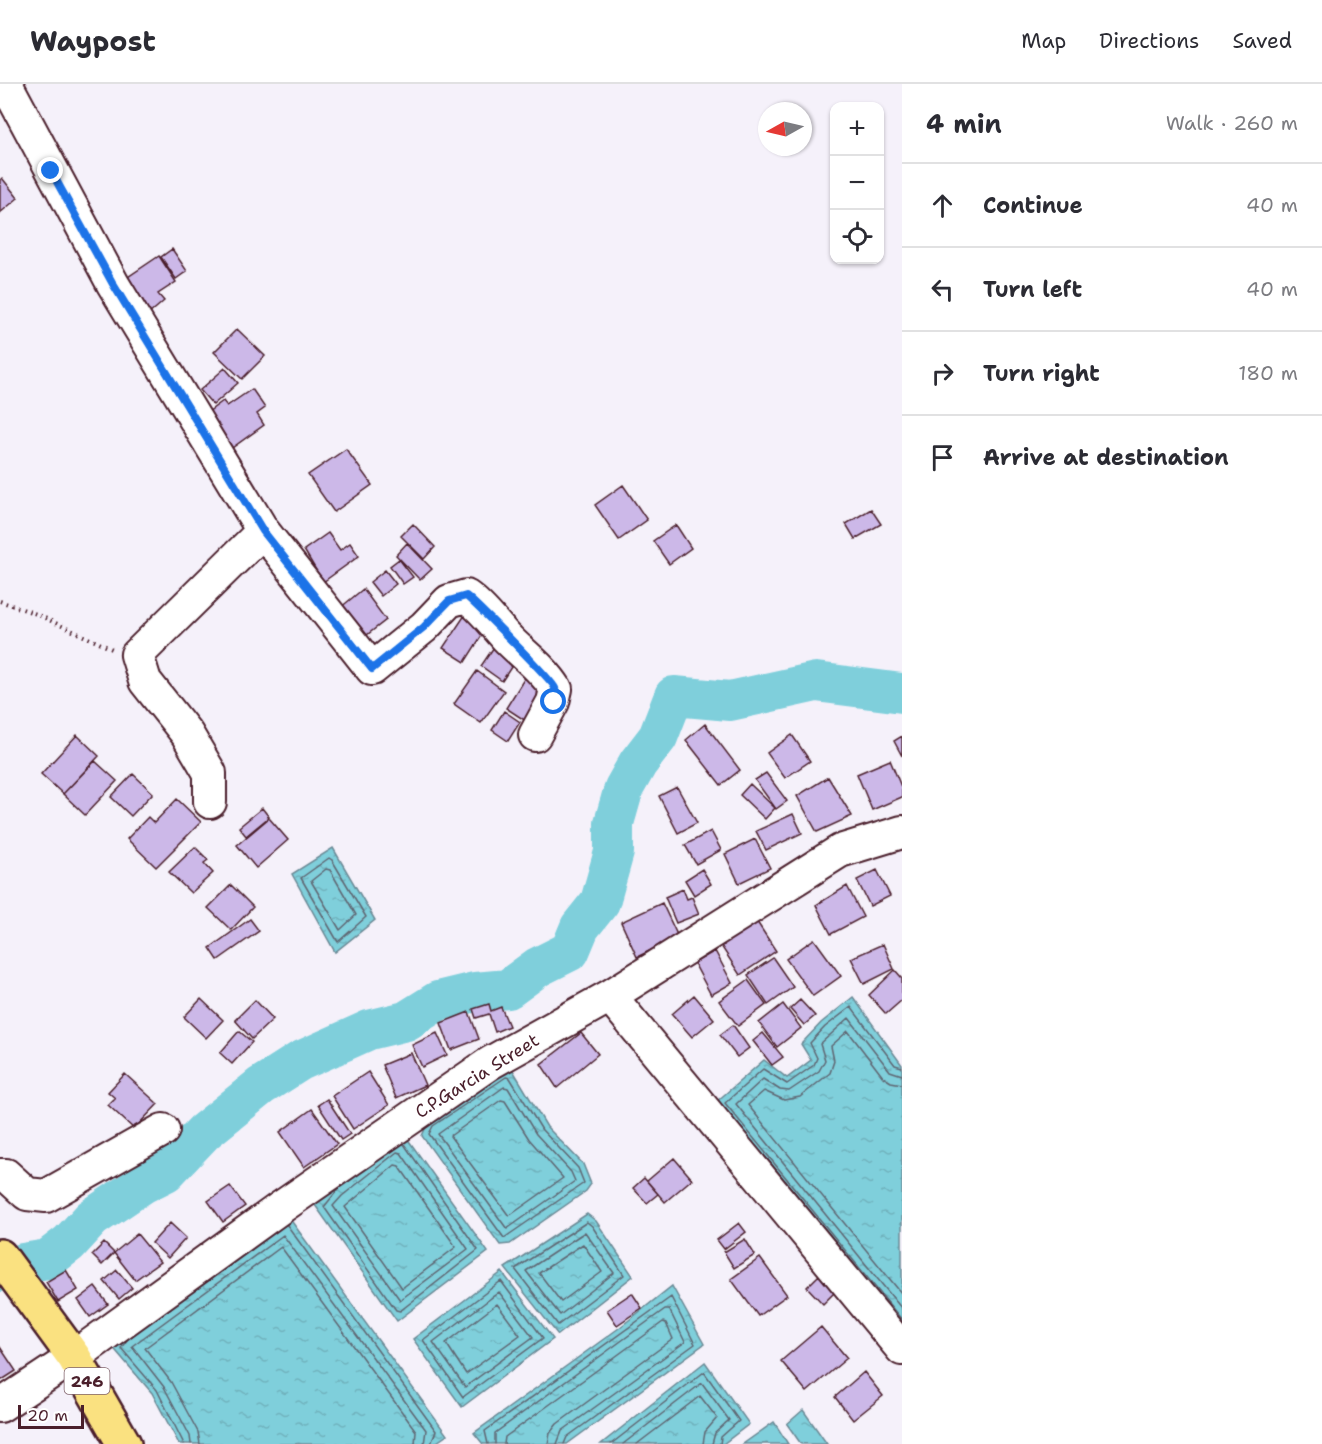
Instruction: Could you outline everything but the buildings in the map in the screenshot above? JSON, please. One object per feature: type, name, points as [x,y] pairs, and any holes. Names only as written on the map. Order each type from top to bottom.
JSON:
[{"type":"highway","name":"246","points":[[0,1256],[74,1357],[124,1444]]},
{"type":"street","points":[[6,84],[113,284],[263,531],[372,669],[424,627],[449,601],[466,596],[476,603],[507,638],[549,678],[556,689],[554,702],[536,735]]},
{"type":"street","points":[[210,802],[210,773],[187,734],[145,681],[137,655],[263,531]]},
{"type":"street","name":"C.P.Garcia Street","points":[[0,1406],[74,1357],[280,1208],[490,1063],[610,996],[840,851],[902,832]]},
{"type":"street","points":[[610,996],[902,1348]]},
{"type":"street","points":[[0,1175],[6,1175],[27,1194],[46,1196],[163,1130]]},
{"type":"path","points":[[0,601],[36,614],[106,648],[137,655]]},
{"type":"water","points":[[333,848],[375,920],[335,952],[292,874]]},
{"type":"water","points":[[853,997],[902,1065],[902,1330],[716,1102],[764,1060],[787,1078],[811,1060],[801,1044],[821,1023]]},
{"type":"water","points":[[511,1067],[547,1127],[583,1164],[591,1184],[586,1191],[510,1244],[500,1245],[422,1136],[428,1122]]},
{"type":"water","points":[[402,1131],[488,1252],[397,1321],[315,1205],[333,1186]]},
{"type":"water","points":[[587,1214],[596,1221],[633,1276],[558,1335],[505,1268]]},
{"type":"water","points":[[287,1215],[447,1435],[434,1444],[179,1444],[152,1393],[111,1345]]},
{"type":"water","points":[[502,1272],[553,1339],[462,1407],[413,1339]]},
{"type":"water","points":[[672,1286],[704,1344],[567,1444],[483,1444],[474,1433],[619,1328]]},
{"type":"water","points":[[705,1362],[749,1424],[723,1444],[601,1444]]},
{"type":"water","points":[[803,1410],[827,1444],[801,1444],[787,1424]]},
{"type":"water","points":[[774,1422],[788,1444],[743,1444]]},
{"type":"waterway","points":[[0,1272],[23,1263],[48,1259],[69,1243],[92,1218],[144,1183],[166,1172],[204,1132],[261,1086],[300,1061],[369,1030],[406,1021],[438,1001],[475,992],[508,989],[538,967],[570,951],[580,927],[600,902],[614,852],[614,823],[624,788],[638,763],[658,737],[674,696],[730,701],[816,682],[902,693]]},
{"type":"route","points":[[51,171],[113,284],[263,531],[372,669],[424,627],[449,601],[466,596],[476,603],[507,638],[549,678],[556,689],[554,702]]}]
